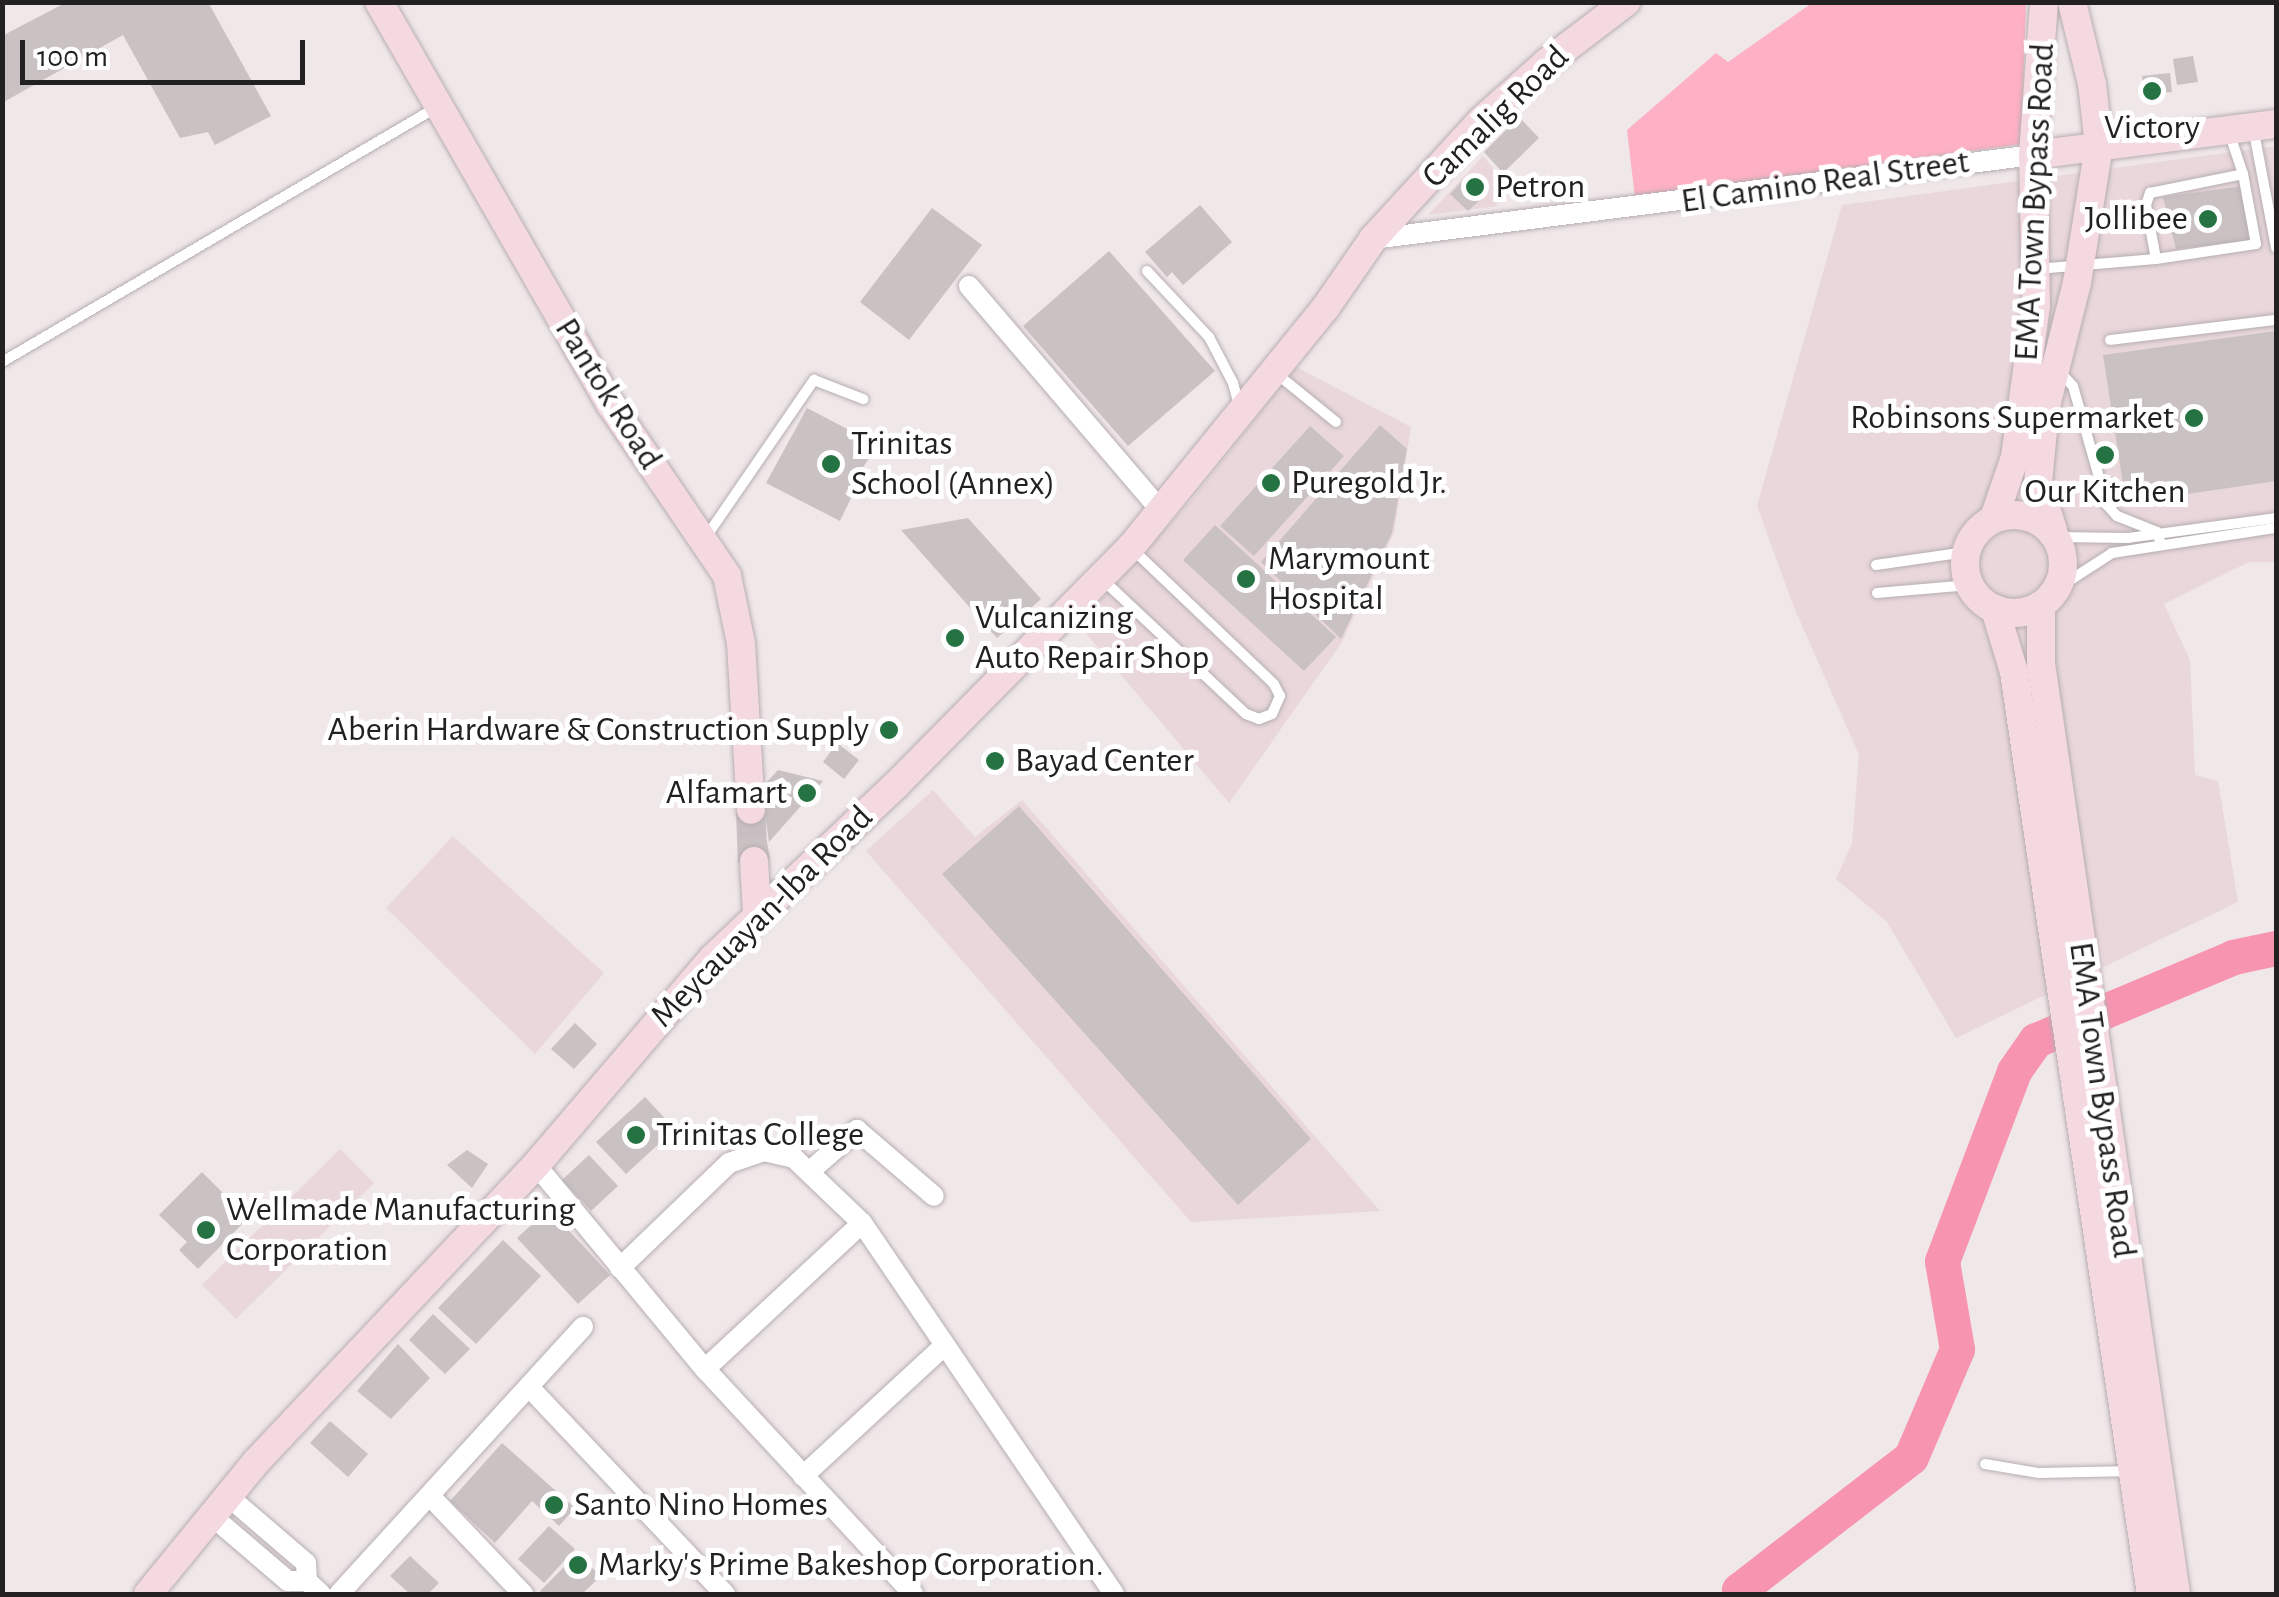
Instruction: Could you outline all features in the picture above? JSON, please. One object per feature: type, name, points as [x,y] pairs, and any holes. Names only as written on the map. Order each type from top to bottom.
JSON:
[{"type":"street","name":"Pantok Road","points":[[379,2],[611,404],[732,590],[741,643],[751,810]]},
{"type":"street","name":"Camalig Road","points":[[1374,240],[1520,85],[1626,2]]},
{"type":"street","name":"EMA Town Bypass Road","points":[[2044,2],[2033,155],[2045,410],[2038,483],[2055,534]]},
{"type":"street","name":"EMA Town Bypass Road","points":[[1994,518],[2041,367],[2081,266],[2099,146],[2092,84],[2072,2]]},
{"type":"street","name":"El Camino Real Street","points":[[1374,240],[2253,126]]},
{"type":"street","name":"Meycauayan-Iba Road","points":[[148,1594],[321,1392],[536,1165],[628,1052],[757,913],[896,785],[1162,512],[1374,240]]},
{"type":"street","points":[[969,286],[1162,512]]},
{"type":"street","points":[[2029,516],[2055,534],[2064,564],[2049,597],[2018,613],[1995,609],[1970,585],[1966,552],[1976,532],[1994,518],[2029,516]]},
{"type":"street","name":"EMA Town Bypass Road","points":[[2049,597],[2041,663],[2082,1048],[2151,1594]]},
{"type":"street","name":"EMA Town Bypass Road","points":[[1995,609],[2014,672],[2075,988]]},
{"type":"street","points":[[754,861],[757,913]]},
{"type":"street","name":"EMA Town Bypass Road","points":[[2082,1048],[2176,1594]]},
{"type":"street","points":[[809,1172],[857,1130],[934,1196]]},
{"type":"street","points":[[620,1268],[729,1163],[764,1151],[794,1158],[862,1223],[1114,1594]]},
{"type":"street","points":[[536,1165],[704,1369],[914,1594]]},
{"type":"street","points":[[704,1369],[862,1223]]},
{"type":"street","points":[[338,1594],[584,1327]]},
{"type":"street","points":[[803,1476],[944,1346]]},
{"type":"street","points":[[530,1388],[725,1594]]},
{"type":"street","points":[[431,1497],[524,1594]]},
{"type":"street","points":[[221,1507],[272,1534],[306,1563],[314,1588]]},
{"type":"street","points":[[221,1507],[254,1552],[288,1581],[314,1588]]},
{"type":"street","points":[[254,1552],[272,1534]]},
{"type":"lane","points":[[2,362],[439,106]]},
{"type":"lane","points":[[2036,269],[2156,259],[2256,244],[2243,174],[2253,126]]},
{"type":"lane","points":[[2253,126],[2276,248]]},
{"type":"lane","points":[[2156,259],[2146,205],[2150,192],[2243,174]]},
{"type":"lane","points":[[1147,271],[1209,337],[1233,384],[1240,412]]},
{"type":"lane","points":[[2110,340],[2276,320]]},
{"type":"lane","points":[[2041,367],[2073,386],[2107,505],[2118,516],[2157,532]]},
{"type":"lane","points":[[1272,370],[1336,422]]},
{"type":"lane","points":[[703,541],[814,380],[864,399]]},
{"type":"lane","points":[[2055,534],[2110,539],[2276,518]]},
{"type":"lane","points":[[2049,597],[2112,553],[2276,528]]},
{"type":"lane","points":[[2157,532],[2160,544]]},
{"type":"lane","points":[[1100,578],[1246,714],[1259,719],[1272,714],[1279,703],[1274,684],[1130,547]]},
{"type":"lane","points":[[1876,565],[1966,552]]},
{"type":"lane","points":[[1877,593],[1970,585]]},
{"type":"lane","points":[[1985,1464],[2039,1474],[2134,1471]]},
{"type":"shaded area","points":[[1812,3],[2026,3],[2021,144],[1635,198],[1627,130],[1716,53],[1728,62]]},
{"type":"shaded area","points":[[2276,146],[2276,562],[2249,562],[2164,604],[2190,660],[2195,775],[2218,781],[2238,902],[1956,1038],[1887,922],[1836,879],[1852,843],[1859,755],[1793,605],[1757,506],[1842,205]]},
{"type":"shaded area","name":"Petron","points":[[1483,156],[1493,168],[1497,206],[1428,215]]},
{"type":"shaded area","name":"Marymount Hospital","points":[[1296,367],[1411,427],[1394,533],[1342,642],[1229,803],[1079,625],[1192,499]]},
{"type":"shaded area","points":[[933,790],[975,837],[1022,800],[1380,1211],[1191,1222],[866,851]]},
{"type":"shaded area","points":[[453,836],[604,973],[535,1054],[386,908]]},
{"type":"shaded area","points":[[340,1149],[374,1183],[236,1319],[202,1285]]},
{"type":"building","points":[[67,2],[208,2],[271,116],[215,145],[208,132],[180,138],[123,35],[2,103],[2,36]]},
{"type":"building","points":[[2193,56],[2198,82],[2177,85],[2173,59]]},
{"type":"building","points":[[2170,73],[2172,92],[2144,94],[2142,76]]},
{"type":"building","points":[[1519,117],[1539,138],[1503,173],[1484,152]]},
{"type":"building","points":[[1468,175],[1487,193],[1468,211],[1450,194]]},
{"type":"building","name":"Jollibee","points":[[2243,186],[2252,240],[2176,249],[2163,197]]},
{"type":"building","points":[[1200,205],[1232,242],[1183,285],[1172,272],[1167,277],[1145,252]]},
{"type":"building","points":[[932,208],[982,245],[909,340],[860,302]]},
{"type":"building","points":[[1109,251],[1215,371],[1128,446],[1023,326]]},
{"type":"building","name":"Robinsons Supermarket","points":[[2276,331],[2276,481],[2126,503],[2103,355]]},
{"type":"building","points":[[807,408],[878,445],[845,494],[851,498],[840,521],[766,483]]},
{"type":"building","points":[[1380,425],[1407,449],[1392,533],[1341,639],[1261,562]]},
{"type":"building","points":[[1310,426],[1344,456],[1254,556],[1220,526]]},
{"type":"building","points":[[968,518],[1041,599],[997,638],[901,530]]},
{"type":"building","points":[[1215,525],[1336,637],[1304,671],[1183,560]]},
{"type":"building","points":[[837,743],[859,760],[844,779],[823,762]]},
{"type":"building","points":[[778,770],[823,781],[769,842],[761,788]]},
{"type":"building","points":[[1019,806],[1311,1139],[1238,1205],[942,874]]},
{"type":"building","points":[[761,808],[770,859],[738,863],[736,813]]},
{"type":"building","points":[[575,1023],[597,1044],[574,1069],[551,1049]]},
{"type":"building","name":"Trinitas College","points":[[645,1097],[675,1129],[626,1174],[596,1142]]},
{"type":"building","points":[[467,1150],[488,1164],[472,1188],[447,1165]]},
{"type":"building","points":[[589,1155],[618,1186],[591,1211],[562,1180]]},
{"type":"building","name":"Wellmade Manufacturing Corporation","points":[[202,1172],[248,1218],[198,1269],[179,1250],[187,1242],[159,1215]]},
{"type":"building","points":[[549,1209],[610,1275],[578,1304],[517,1238]]},
{"type":"building","points":[[503,1240],[541,1276],[476,1344],[438,1308]]},
{"type":"building","points":[[433,1314],[470,1349],[445,1374],[409,1340]]},
{"type":"building","points":[[398,1344],[430,1378],[391,1419],[357,1391]]},
{"type":"building","points":[[330,1421],[368,1454],[348,1477],[310,1443]]},
{"type":"building","points":[[502,1443],[575,1508],[559,1526],[532,1501],[495,1543],[450,1501]]},
{"type":"building","points":[[549,1526],[575,1549],[544,1583],[518,1559]]},
{"type":"building","name":"Marky's Prime Bakeshop Corporation.","points":[[577,1554],[601,1576],[582,1594],[543,1594],[540,1591]]},
{"type":"building","points":[[410,1556],[439,1583],[428,1594],[410,1594],[390,1576]]},
{"type":"waterway","points":[[1739,1594],[1739,1590],[1911,1457],[1957,1349],[1942,1261],[2014,1071],[2036,1040],[2233,957],[2276,948]]},
{"type":"tunnel","points":[[751,810],[754,861]]},
{"type":"place","name":"Victory","points":[[2152,91]]},
{"type":"place","name":"Petron","points":[[1475,187]]},
{"type":"place","name":"Jollibee","points":[[2208,219]]},
{"type":"place","name":"Robinsons Supermarket","points":[[2194,418]]},
{"type":"place","name":"Our Kitchen","points":[[2105,455]]},
{"type":"place","name":"Trinitas School (Annex)","points":[[831,464]]},
{"type":"place","name":"Puregold Jr.","points":[[1271,483]]},
{"type":"place","name":"Marymount Hospital","points":[[1246,579]]},
{"type":"place","name":"Vulcanizing Auto Repair Shop","points":[[955,638]]},
{"type":"place","name":"Aberin Hardware & Construction Supply","points":[[889,730]]},
{"type":"place","name":"Bayad Center","points":[[995,761]]},
{"type":"place","name":"Alfamart","points":[[807,793]]},
{"type":"place","name":"Trinitas College","points":[[636,1135]]},
{"type":"place","name":"Wellmade Manufacturing Corporation","points":[[206,1230]]},
{"type":"place","name":"Santo Nino Homes","points":[[554,1505]]},
{"type":"place","name":"Marky's Prime Bakeshop Corporation.","points":[[578,1565]]}]
